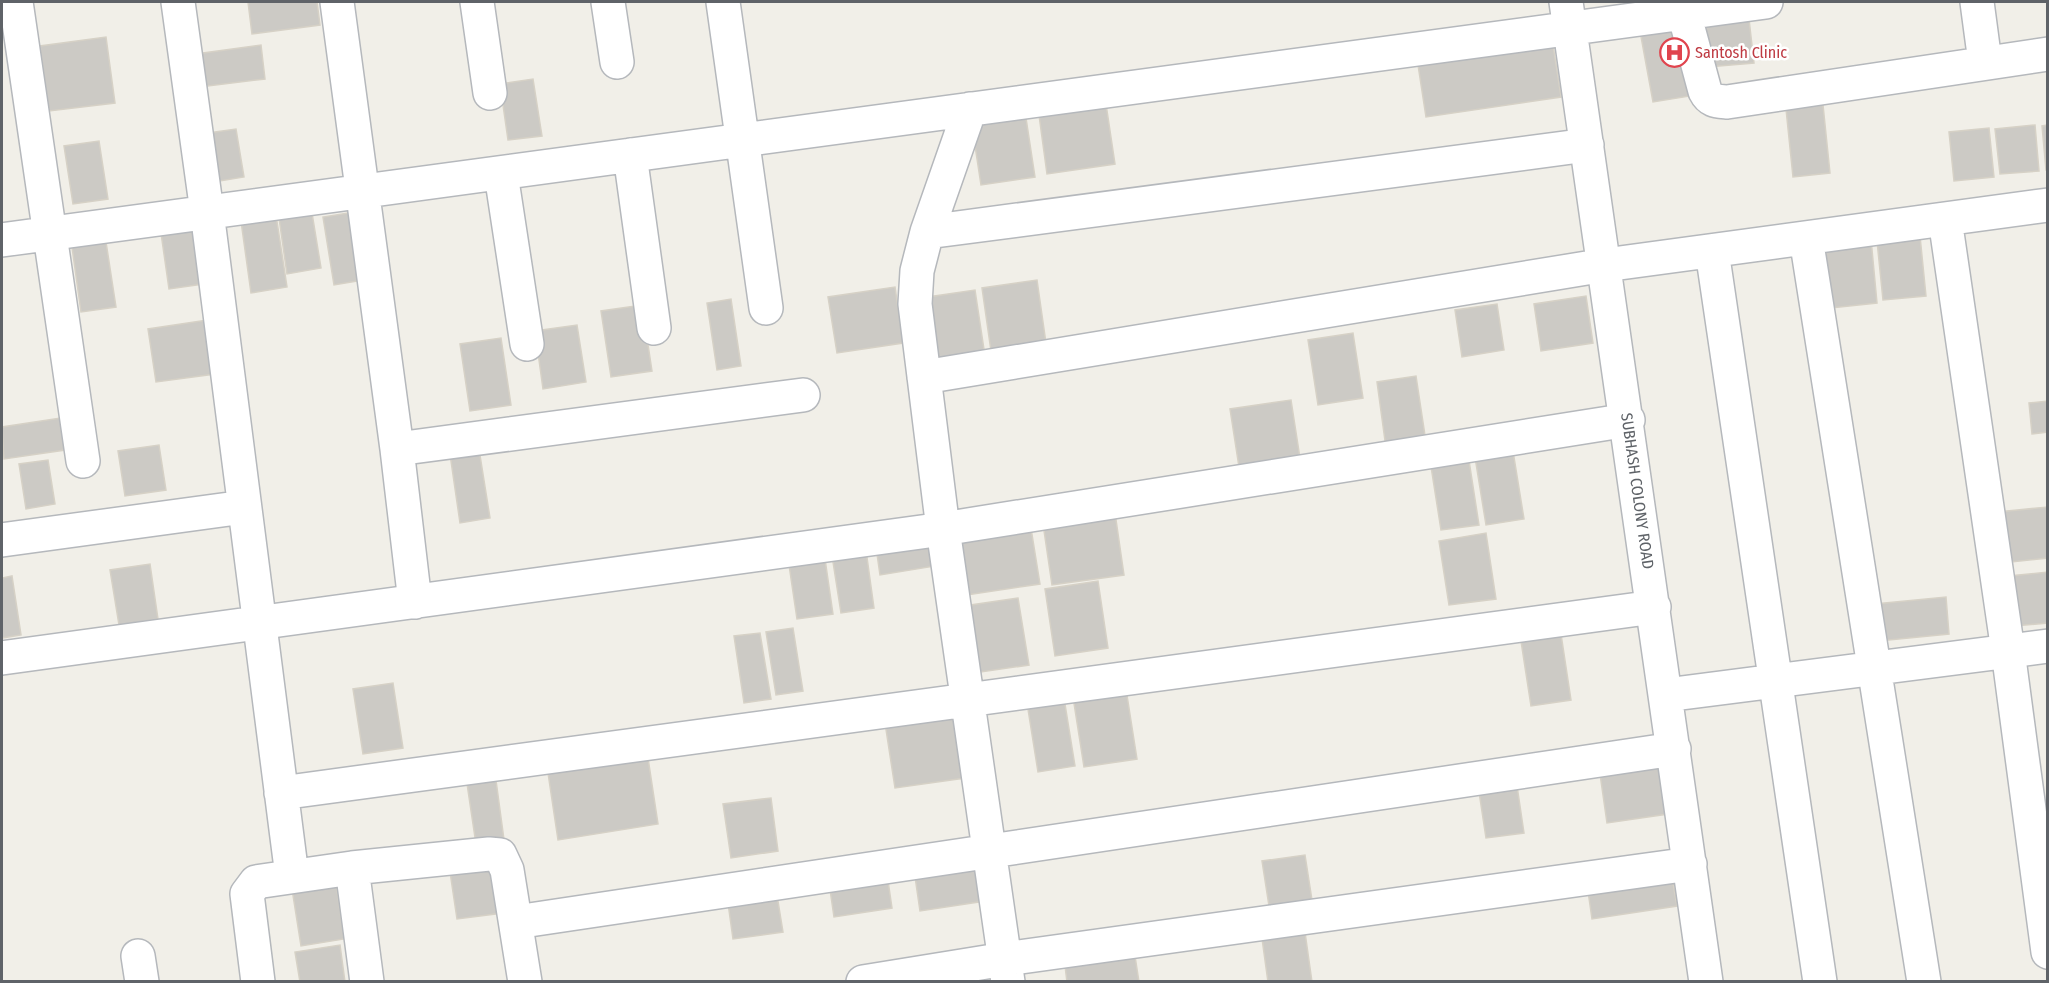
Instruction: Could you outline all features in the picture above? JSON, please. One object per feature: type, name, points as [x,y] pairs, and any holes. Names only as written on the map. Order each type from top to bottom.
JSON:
[{"type":"street","points":[[16,2],[83,461]]},
{"type":"street","points":[[178,2],[292,876]]},
{"type":"street","points":[[337,2],[397,449],[415,602]]},
{"type":"street","points":[[477,2],[490,93]]},
{"type":"street","points":[[608,2],[616,62]]},
{"type":"street","points":[[723,2],[766,308]]},
{"type":"street","points":[[2,240],[970,109],[1568,15],[1684,12],[1766,2]]},
{"type":"street","points":[[1977,2],[1985,62]]},
{"type":"street","points":[[1684,12],[1705,91],[1709,98],[1716,101],[1727,102],[2048,54]]},
{"type":"street","name":"SUBHASH COLONY ROAD","points":[[1568,15],[1628,420],[1706,981]]},
{"type":"street","points":[[970,109],[927,232],[917,271],[915,304],[943,529],[1007,970]]},
{"type":"street","points":[[927,232],[1587,145]]},
{"type":"street","points":[[630,155],[654,328]]},
{"type":"street","points":[[501,174],[527,344]]},
{"type":"street","points":[[924,377],[1605,265],[2048,205]]},
{"type":"street","points":[[1945,219],[2008,651],[2048,952]]},
{"type":"street","points":[[1806,238],[1924,981]]},
{"type":"street","points":[[1712,251],[1820,981]]},
{"type":"street","points":[[397,449],[803,395]]},
{"type":"street","points":[[2,658],[943,529],[1628,420]]},
{"type":"street","points":[[2,540],[244,507]]},
{"type":"street","points":[[281,793],[1654,607]]},
{"type":"street","points":[[1666,695],[2048,646]]},
{"type":"street","points":[[516,922],[1674,749]]},
{"type":"street","points":[[258,981],[247,894],[256,882],[352,868],[489,854],[500,855],[507,870],[525,981]]},
{"type":"street","points":[[863,981],[1007,970],[1690,864]]},
{"type":"street","points":[[352,868],[367,981]]},
{"type":"building","points":[[248,2],[317,2],[320,25],[252,34]]},
{"type":"building","points":[[1749,19],[1754,63],[1708,67],[1704,23]]},
{"type":"building","points":[[1677,25],[1690,96],[1653,102],[1640,31]]},
{"type":"building","points":[[106,37],[115,103],[49,111],[40,46]]},
{"type":"building","points":[[261,45],[265,79],[200,87],[196,54]]},
{"type":"building","points":[[1553,45],[1561,97],[1426,117],[1418,65]]},
{"type":"building","points":[[533,79],[542,136],[508,140],[500,84]]},
{"type":"building","points":[[1106,104],[1115,164],[1047,174],[1039,115]]},
{"type":"building","points":[[1823,105],[1830,173],[1793,177],[1786,109]]},
{"type":"building","points":[[1026,118],[1035,177],[981,185],[972,126]]},
{"type":"building","points":[[2035,125],[2039,171],[2000,174],[1995,129]]},
{"type":"building","points":[[2048,125],[2048,170],[2046,170],[2042,126]]},
{"type":"building","points":[[1989,128],[1994,177],[1954,181],[1949,132]]},
{"type":"building","points":[[236,129],[244,177],[208,183],[201,134]]},
{"type":"building","points":[[99,141],[108,199],[73,204],[64,146]]},
{"type":"building","points":[[354,212],[364,280],[334,285],[323,217]]},
{"type":"building","points":[[312,213],[321,268],[287,274],[279,218]]},
{"type":"building","points":[[276,215],[287,287],[251,293],[241,221]]},
{"type":"building","points":[[200,219],[210,283],[169,289],[160,226]]},
{"type":"building","points":[[1920,236],[1926,296],[1883,300],[1877,241]]},
{"type":"building","points":[[1871,239],[1877,303],[1831,308],[1825,244]]},
{"type":"building","points":[[106,242],[116,307],[81,312],[72,247]]},
{"type":"building","points":[[1037,280],[1046,343],[991,351],[982,288]]},
{"type":"building","points":[[895,287],[903,343],[837,353],[828,297]]},
{"type":"building","points":[[975,290],[985,356],[938,363],[928,297]]},
{"type":"building","points":[[1586,296],[1593,343],[1541,351],[1534,304]]},
{"type":"building","points":[[731,299],[741,366],[717,370],[707,303]]},
{"type":"building","points":[[1497,304],[1504,350],[1462,357],[1455,310]]},
{"type":"building","points":[[642,305],[652,371],[611,377],[601,311]]},
{"type":"building","points":[[207,320],[215,374],[156,382],[148,329]]},
{"type":"building","points":[[577,325],[586,382],[543,389],[535,331]]},
{"type":"building","points":[[1353,333],[1363,398],[1318,405],[1308,340]]},
{"type":"building","points":[[501,338],[511,405],[470,411],[460,344]]},
{"type":"building","points":[[1416,376],[1426,442],[1386,448],[1377,382]]},
{"type":"building","points":[[1291,400],[1300,458],[1239,467],[1230,409]]},
{"type":"building","points":[[2048,401],[2048,432],[2032,434],[2029,403]]},
{"type":"building","points":[[67,417],[72,449],[4,459],[2,427]]},
{"type":"building","points":[[159,445],[166,490],[125,496],[118,451]]},
{"type":"building","points":[[479,449],[490,518],[460,523],[450,454]]},
{"type":"building","points":[[1513,451],[1524,519],[1486,525],[1475,457]]},
{"type":"building","points":[[1468,454],[1479,525],[1441,530],[1430,460]]},
{"type":"building","points":[[48,460],[55,504],[26,509],[19,464]]},
{"type":"building","points":[[1114,506],[1124,575],[1052,585],[1042,517]]},
{"type":"building","points":[[2048,507],[2048,558],[2002,563],[1997,512]]},
{"type":"building","points":[[1030,522],[1040,584],[967,595],[958,533]]},
{"type":"building","points":[[930,532],[935,566],[880,575],[875,540]]},
{"type":"building","points":[[1486,533],[1496,599],[1449,605],[1439,541]]},
{"type":"building","points":[[865,543],[874,608],[841,613],[831,549]]},
{"type":"building","points":[[824,552],[833,614],[797,619],[788,558]]},
{"type":"building","points":[[150,564],[158,619],[119,625],[110,570]]},
{"type":"building","points":[[2048,572],[2048,623],[2014,626],[2009,576]]},
{"type":"building","points":[[12,576],[21,635],[2,638],[2,578]]},
{"type":"building","points":[[1098,581],[1108,648],[1055,656],[1045,589]]},
{"type":"building","points":[[1946,597],[1949,634],[1879,641],[1875,604]]},
{"type":"building","points":[[1018,598],[1029,665],[974,673],[964,606]]},
{"type":"building","points":[[793,628],[803,691],[776,695],[766,632]]},
{"type":"building","points":[[760,633],[771,699],[744,703],[734,636]]},
{"type":"building","points":[[1561,634],[1571,700],[1531,706],[1521,641]]},
{"type":"building","points":[[393,683],[403,748],[363,754],[353,689]]},
{"type":"building","points":[[1126,689],[1137,759],[1084,767],[1073,697]]},
{"type":"building","points":[[1064,698],[1075,766],[1038,772],[1027,703]]},
{"type":"building","points":[[956,713],[965,778],[895,788],[885,723]]},
{"type":"building","points":[[648,758],[658,824],[558,840],[548,773]]},
{"type":"building","points":[[1661,765],[1668,814],[1607,823],[1600,774]]},
{"type":"building","points":[[495,773],[505,847],[477,851],[466,777]]},
{"type":"building","points":[[1516,779],[1524,833],[1486,838],[1478,785]]},
{"type":"building","points":[[771,798],[778,851],[731,858],[723,804]]},
{"type":"building","points":[[978,853],[985,901],[920,911],[913,863]]},
{"type":"building","points":[[1305,855],[1312,900],[1269,906],[1262,861]]},
{"type":"building","points":[[496,865],[503,913],[457,919],[450,872]]},
{"type":"building","points":[[886,867],[892,908],[834,917],[828,876]]},
{"type":"building","points":[[1671,871],[1677,906],[1592,919],[1587,884]]},
{"type":"building","points":[[336,883],[344,939],[301,946],[292,889]]},
{"type":"building","points":[[776,889],[783,932],[733,939],[727,896]]},
{"type":"building","points":[[1303,918],[1312,982],[1268,982],[1260,924]]},
{"type":"building","points":[[340,945],[345,982],[300,982],[295,952]]},
{"type":"building","points":[[1135,956],[1139,982],[1067,982],[1065,966]]},
{"type":"place","name":"Santosh Clinic","points":[[1674,52]]}]
